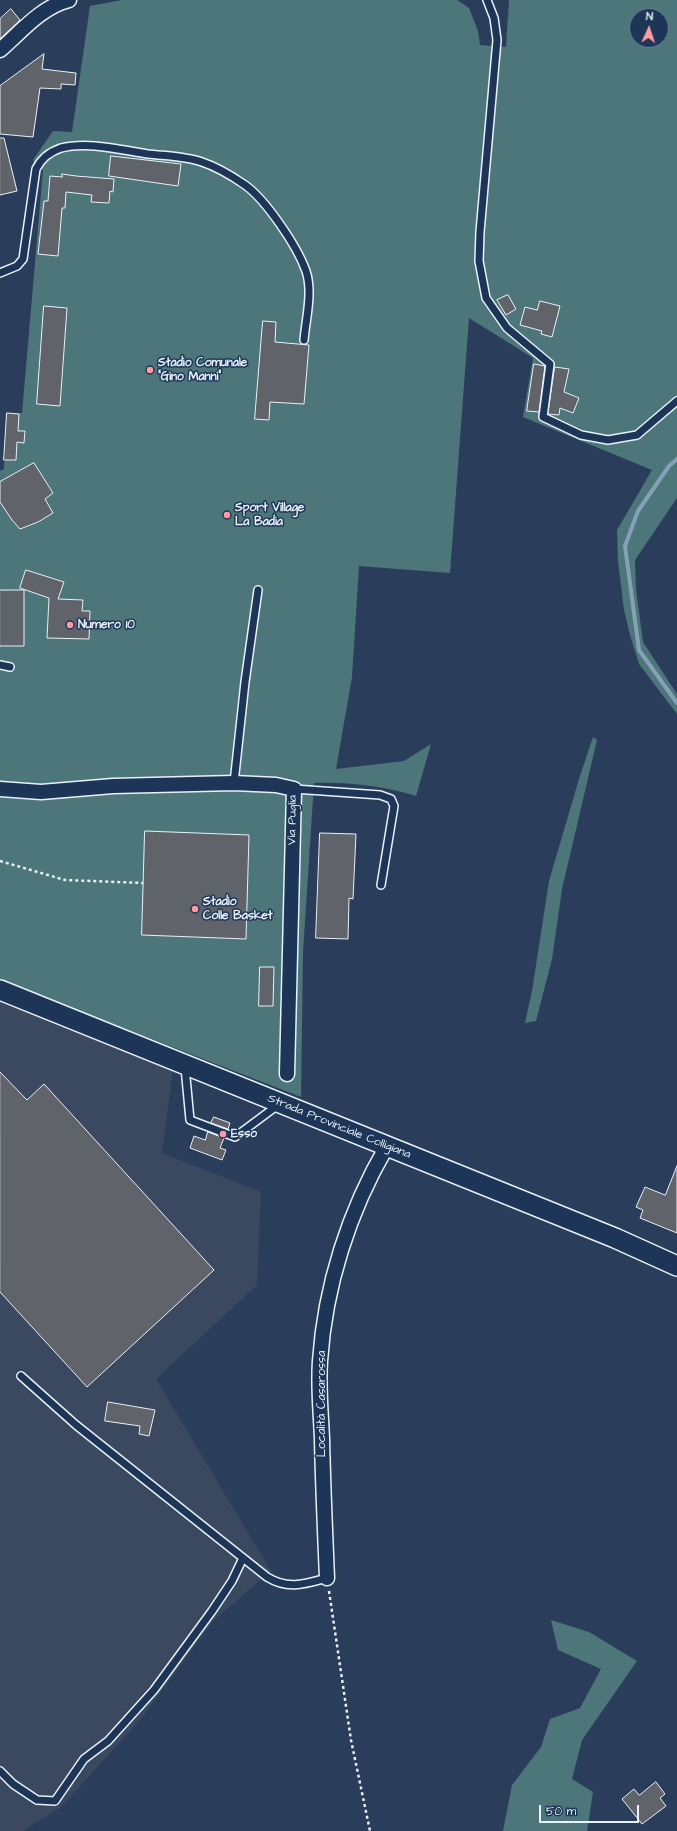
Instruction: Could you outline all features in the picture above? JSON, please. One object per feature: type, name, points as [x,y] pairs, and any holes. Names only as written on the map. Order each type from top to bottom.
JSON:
[{"type":"main road","name":"Strada Provinciale Colligiana","points":[[0,990],[280,1104],[629,1243],[677,1266]]},
{"type":"street","points":[[0,50],[38,15],[55,5],[69,0]]},
{"type":"street","name":"Via Puglia","points":[[0,789],[41,792],[113,786],[234,783],[276,785],[294,789],[288,1074]]},
{"type":"street","name":"Località Casarossa","points":[[327,1578],[320,1380],[322,1345],[328,1303],[345,1235],[373,1171],[387,1146]]},
{"type":"lane","points":[[487,0],[494,18],[497,40],[480,232],[479,261],[486,298],[507,328],[550,364],[543,417],[581,436],[608,440],[637,435],[677,402]]},
{"type":"lane","points":[[0,273],[17,266],[23,259],[36,169],[41,161],[52,152],[70,146],[91,146],[194,160],[227,174],[254,192],[267,206],[290,241],[308,278],[308,300],[304,340]]},
{"type":"lane","points":[[234,783],[245,682],[258,590]]},
{"type":"lane","points":[[0,665],[10,667]]},
{"type":"lane","points":[[294,789],[380,795],[391,799],[394,806],[381,886]]},
{"type":"lane","points":[[184,1065],[190,1120],[235,1137],[280,1104]]},
{"type":"lane","points":[[21,1376],[76,1425],[242,1558],[272,1580],[286,1585],[296,1586],[327,1578]]},
{"type":"lane","points":[[0,1771],[13,1784],[37,1800],[55,1801],[84,1759],[108,1741],[154,1690],[232,1581],[242,1558]]},
{"type":"path","points":[[0,862],[65,880],[143,883]]},
{"type":"path","points":[[327,1578],[351,1740],[370,1831]]},
{"type":"shaded area","points":[[0,1000],[173,1069],[162,1153],[261,1192],[257,1285],[156,1379],[271,1571],[213,1621],[141,1719],[61,1807],[22,1831],[0,1831]]},
{"type":"green space","name":"Sport Village La Badia","points":[[122,0],[457,0],[469,8],[478,31],[480,45],[506,47],[509,0],[677,0],[677,498],[635,560],[636,589],[643,642],[677,694],[677,714],[639,664],[624,610],[618,561],[617,530],[652,470],[523,417],[533,358],[469,318],[450,573],[359,566],[352,677],[336,769],[404,761],[431,744],[416,796],[365,785],[314,783],[303,952],[301,1097],[0,980],[0,471],[4,469],[7,413],[22,413],[43,170],[33,160],[53,131],[72,132],[90,6]]},
{"type":"green space","points":[[593,737],[597,740],[562,889],[552,959],[536,1021],[525,1023],[532,991],[549,881]]},
{"type":"green space","points":[[551,1620],[589,1632],[637,1661],[582,1740],[572,1779],[593,1792],[587,1831],[503,1831],[512,1785],[541,1747],[550,1719],[580,1708],[601,1669],[558,1650]]},
{"type":"building","points":[[11,9],[20,20],[0,39],[0,19]]},
{"type":"building","points":[[44,54],[42,69],[76,73],[75,85],[61,84],[61,89],[40,88],[33,137],[0,134],[0,86]]},
{"type":"building","points":[[0,138],[4,138],[17,191],[0,195]]},
{"type":"building","points":[[111,156],[181,164],[178,186],[109,176]]},
{"type":"building","points":[[62,174],[114,179],[113,192],[110,191],[109,203],[91,202],[92,195],[66,192],[65,208],[62,208],[58,256],[38,254],[44,201],[48,201],[50,176],[62,177]]},
{"type":"building","points":[[508,295],[516,309],[506,315],[497,300]]},
{"type":"building","points":[[540,301],[560,306],[552,337],[541,334],[542,331],[520,325],[525,307],[537,310]]},
{"type":"building","points":[[44,306],[67,308],[60,406],[37,404]]},
{"type":"building","points":[[263,321],[276,322],[275,342],[309,345],[304,404],[270,402],[269,420],[255,419]]},
{"type":"building","points":[[534,364],[545,366],[539,412],[527,411]]},
{"type":"building","points":[[555,367],[569,369],[564,392],[579,398],[573,413],[560,408],[559,415],[548,414]]},
{"type":"building","points":[[7,413],[19,414],[18,431],[25,431],[24,443],[17,442],[16,460],[4,460]]},
{"type":"building","points":[[34,463],[53,493],[45,499],[53,513],[38,522],[20,529],[0,502],[0,482]]},
{"type":"building","points":[[26,570],[64,582],[58,599],[83,600],[82,611],[90,611],[89,639],[47,638],[49,598],[20,588]]},
{"type":"building","points":[[0,590],[24,590],[24,646],[0,646]]},
{"type":"building","name":"Stadio Colle Basket","points":[[145,831],[249,835],[246,939],[142,935]]},
{"type":"building","points":[[320,833],[356,834],[353,899],[349,898],[348,939],[316,938]]},
{"type":"building","points":[[260,967],[274,967],[273,1006],[259,1006]]},
{"type":"building","points":[[0,1072],[27,1100],[44,1084],[214,1270],[87,1387],[0,1292]]},
{"type":"building","points":[[214,1117],[230,1123],[228,1129],[211,1123]]},
{"type":"building","points":[[208,1132],[224,1138],[220,1148],[226,1150],[222,1160],[190,1148],[194,1136],[205,1140]]},
{"type":"building","points":[[677,1166],[677,1233],[640,1218],[643,1210],[636,1207],[645,1187],[665,1195]]},
{"type":"building","points":[[108,1402],[155,1410],[149,1436],[139,1434],[140,1426],[105,1421]]},
{"type":"building","points":[[656,1782],[665,1794],[660,1798],[666,1806],[642,1824],[622,1799],[634,1789],[639,1795]]},
{"type":"waterway","points":[[677,459],[669,466],[638,511],[625,546],[639,650],[677,703]]},
{"type":"place","name":"Stadio Comunale \"Gino Manni\"","points":[[150,370]]},
{"type":"place","name":"Sport Village La Badia","points":[[227,515]]},
{"type":"place","name":"Numero 10","points":[[70,625]]},
{"type":"place","name":"Stadio Colle Basket","points":[[195,909]]},
{"type":"place","name":"Esso","points":[[223,1134]]}]
